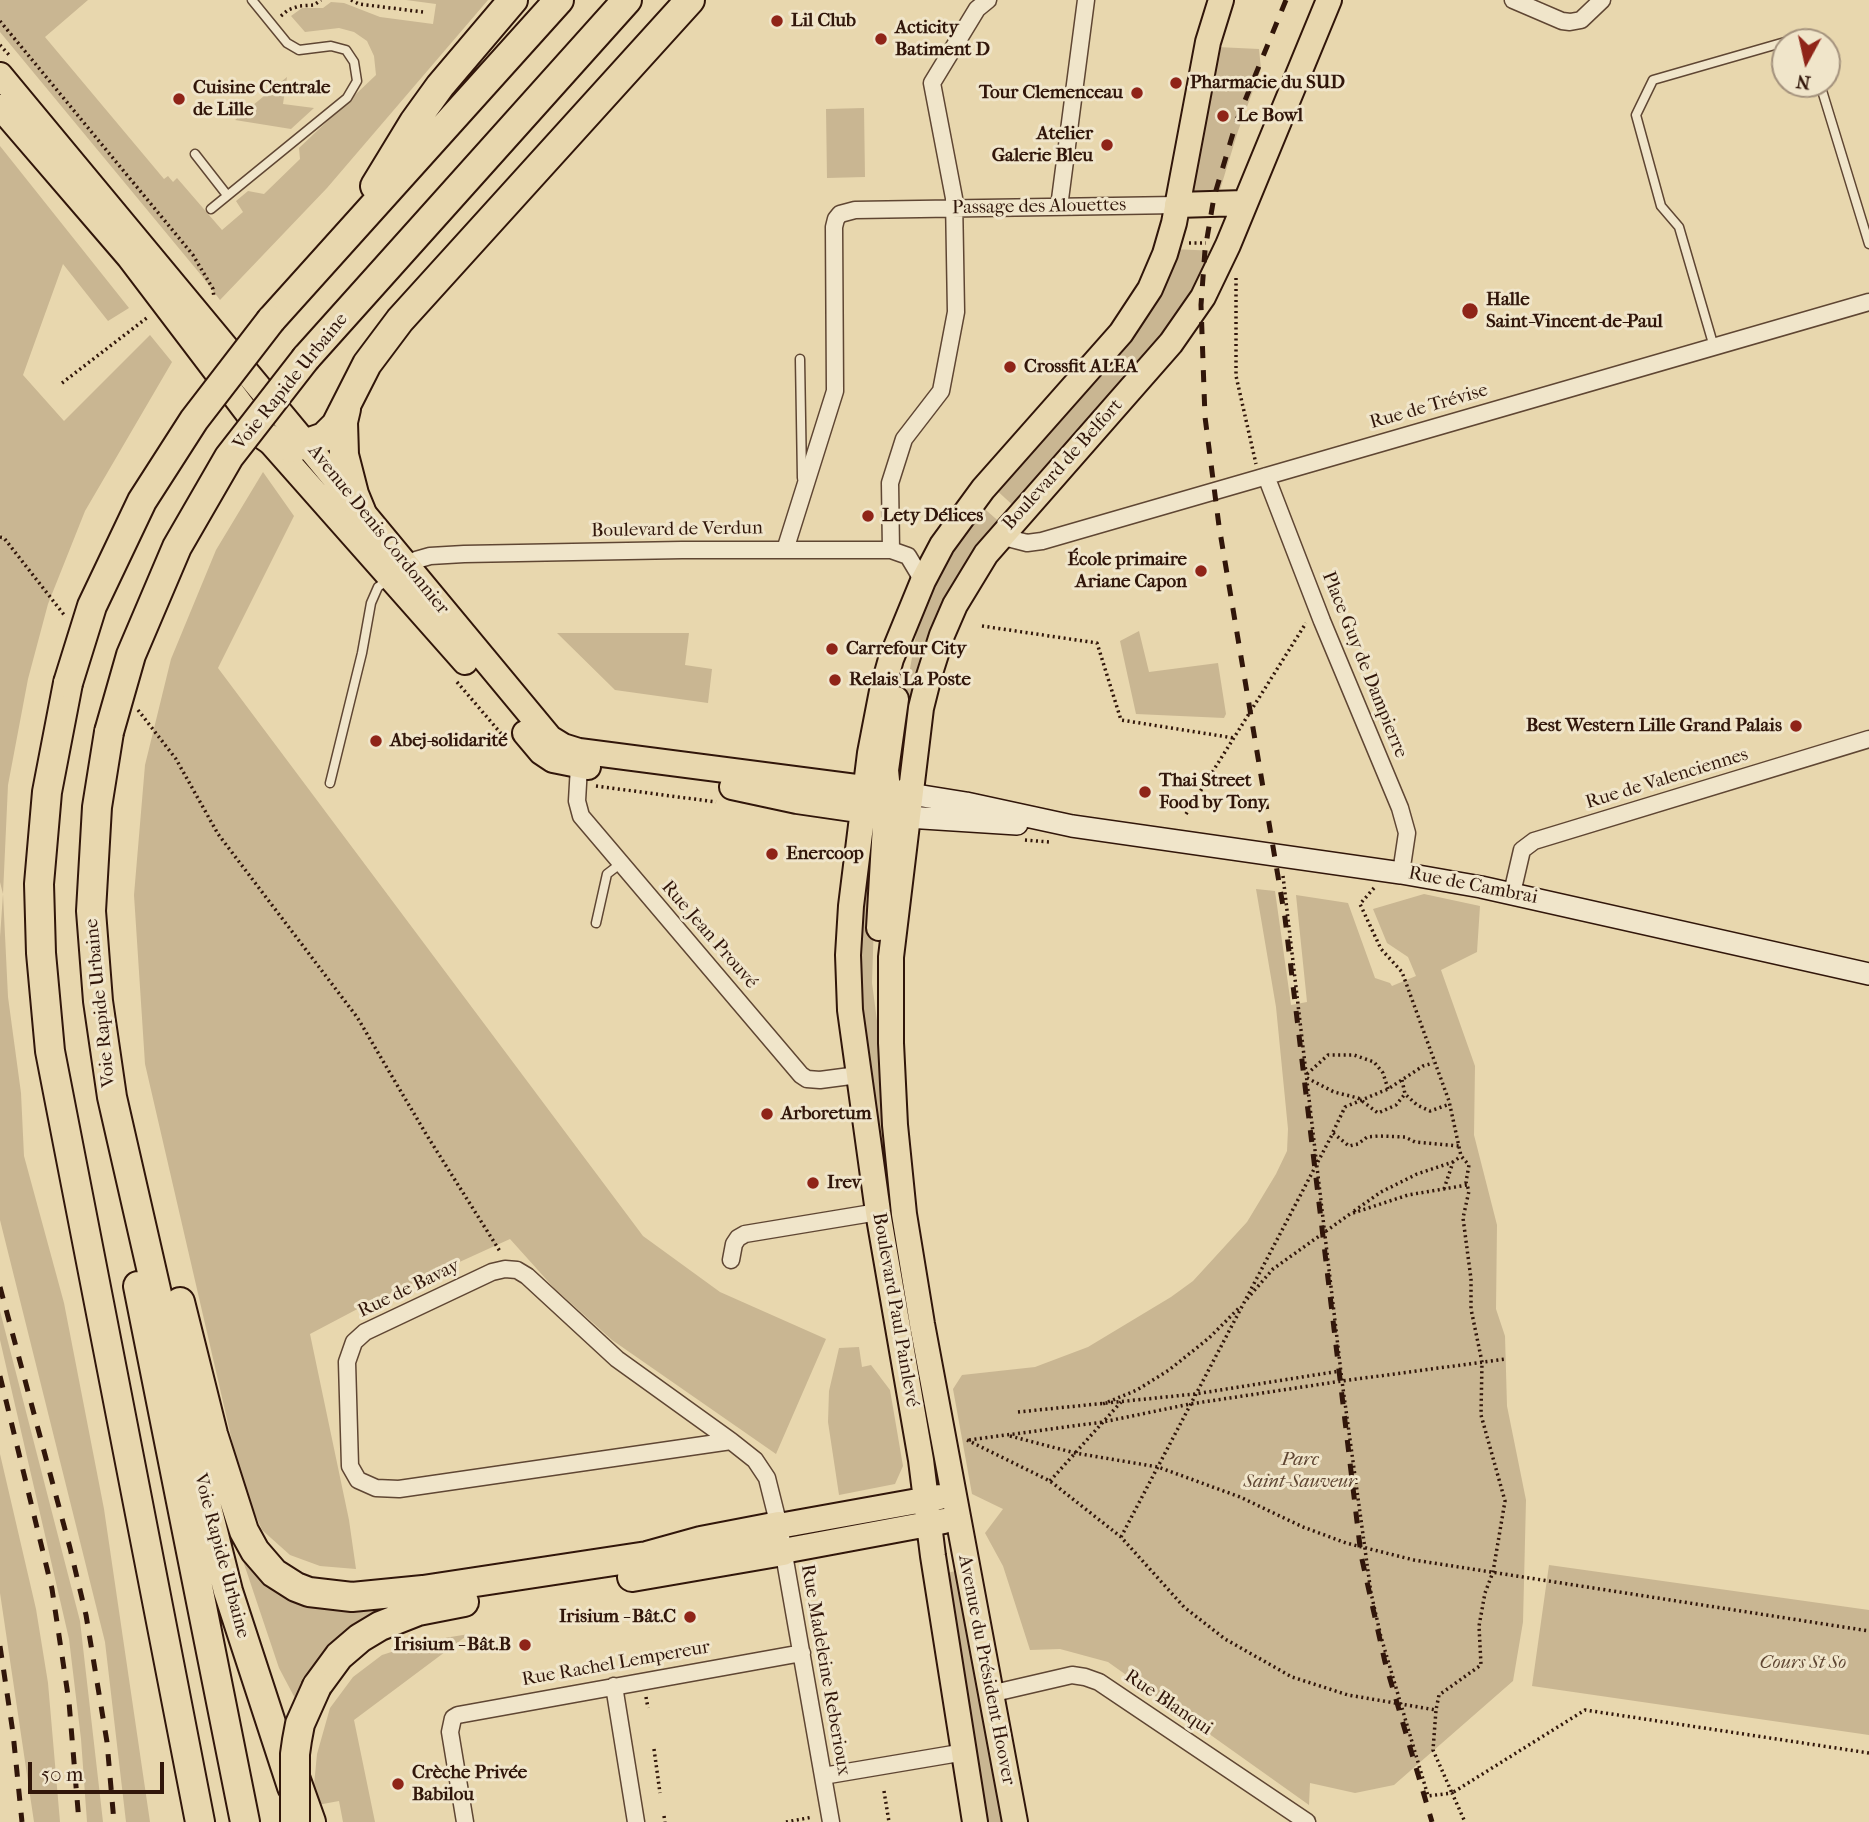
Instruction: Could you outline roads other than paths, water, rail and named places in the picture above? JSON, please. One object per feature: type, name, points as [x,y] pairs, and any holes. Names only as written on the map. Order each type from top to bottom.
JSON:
[{"type":"highway","points":[[349,230],[414,122],[440,86],[513,0]]},
{"type":"highway","name":"Voie Rapide Urbaine","points":[[301,1822],[275,1729],[239,1628],[221,1566],[112,1097],[98,1001],[91,911],[97,807],[109,732],[131,655],[177,547],[229,457],[306,358],[626,0]]},
{"type":"highway","points":[[265,436],[293,448],[324,438],[346,408],[367,364],[400,320],[690,0]]},
{"type":"highway","points":[[200,1822],[50,1051],[40,953],[39,884],[47,792],[68,683],[92,606],[142,501],[194,421],[271,320],[349,230],[558,1]]},
{"type":"highway","points":[[346,408],[343,422],[344,455],[361,511]]},
{"type":"highway","points":[[112,1097],[154,1202],[213,1434],[244,1531],[266,1565],[283,1580],[309,1592],[326,1596],[388,1595],[647,1556],[701,1541],[781,1538]]},
{"type":"highway","points":[[112,1097],[122,1203],[246,1822]]},
{"type":"highway","points":[[295,1822],[295,1754],[300,1724],[317,1686],[339,1656],[360,1638],[418,1611],[781,1538]]},
{"type":"highway","points":[[275,1729],[311,1822]]},
{"type":"main road","points":[[892,1070],[880,997],[879,919],[886,770],[895,701],[919,589],[942,545],[977,497],[1131,320],[1150,289],[1169,242],[1208,42],[1221,0]]},
{"type":"main road","name":"Boulevard de Belfort","points":[[886,802],[921,708],[935,654],[955,605],[973,573],[1000,536],[1177,335],[1203,297],[1228,244],[1329,0]]},
{"type":"main road","name":"Avenue Denis Cordonnier","points":[[0,75],[308,444],[541,752],[553,760],[579,766],[746,789],[781,798],[886,802]]},
{"type":"main road","name":"Avenue Denis Cordonnier","points":[[0,107],[129,257],[265,436],[404,568],[550,738],[579,751],[886,802]]},
{"type":"main road","name":"Passage des Alouettes","points":[[1177,205],[1244,203]]},
{"type":"main road","name":"Rue de Cambrai","points":[[886,802],[966,803],[1072,826],[1401,873],[1512,893],[1869,974]]},
{"type":"main road","name":"Boulevard Paul Painlevé","points":[[886,802],[899,878],[891,957],[892,1070],[921,1386],[921,1460],[928,1512]]},
{"type":"main road","name":"Boulevard Paul Painlevé","points":[[886,802],[851,906],[848,955],[850,1010],[878,1212],[921,1386],[954,1501]]},
{"type":"main road","points":[[781,1538],[928,1512],[954,1501]]},
{"type":"main road","name":"Avenue du Président Hoover","points":[[954,1501],[1015,1822]]},
{"type":"main road","name":"Avenue du Président Hoover","points":[[928,1512],[975,1822]]},
{"type":"street","points":[[919,589],[908,556],[891,550],[890,483],[904,439],[941,391],[956,312],[954,209],[932,83],[977,9],[988,0]]},
{"type":"street","points":[[1059,207],[1086,0]]},
{"type":"street","points":[[1513,0],[1562,21],[1577,22],[1602,0]]},
{"type":"street","name":"Passage des Alouettes","points":[[802,491],[836,383],[836,219],[844,212],[1177,205]]},
{"type":"street","name":"Rue de Trévise","points":[[1000,536],[1027,543],[1042,541],[1869,302]]},
{"type":"street","name":"Place Guy de Dampierre","points":[[1266,476],[1316,606],[1401,808],[1406,833],[1401,873]]},
{"type":"street","points":[[785,550],[802,491]]},
{"type":"street","name":"Boulevard de Verdun","points":[[404,568],[430,556],[464,554],[891,550]]},
{"type":"street","name":"Rue de Valenciennes","points":[[1512,893],[1522,850],[1534,841],[1869,742]]},
{"type":"street","name":"Rue Jean Prouvé","points":[[579,766],[577,801],[581,816],[801,1075],[807,1079],[820,1080],[858,1075]]},
{"type":"street","points":[[731,1260],[734,1244],[746,1234],[878,1212]]},
{"type":"street","name":"Rue de Bavay","points":[[511,1269],[527,1276],[625,1365],[731,1441],[399,1489],[376,1488],[358,1480],[353,1474],[349,1457],[347,1362],[354,1342],[365,1332],[480,1278],[499,1270],[511,1269]]},
{"type":"street","points":[[731,1441],[755,1460],[767,1478],[781,1538]]},
{"type":"street","name":"Rue Madeleine Reberioux","points":[[781,1538],[830,1818]]},
{"type":"street","name":"Rue Rachel Lempereur","points":[[465,1822],[450,1732],[453,1718],[467,1712],[802,1653]]},
{"type":"street","name":"Rue Blanqui","points":[[990,1694],[1072,1675],[1085,1676],[1099,1682],[1307,1822]]},
{"type":"street","points":[[614,1686],[635,1822]]},
{"type":"street","points":[[823,1776],[965,1752]]},
{"type":"lane","points":[[211,209],[347,98],[357,81],[354,62],[346,51],[331,46],[299,50],[288,43],[252,0]]},
{"type":"lane","points":[[1714,347],[1679,227],[1661,206],[1636,115],[1653,80],[1771,46]]},
{"type":"lane","points":[[1823,98],[1869,244]]},
{"type":"lane","points":[[195,154],[227,195]]},
{"type":"lane","points":[[800,359],[802,491]]},
{"type":"lane","points":[[330,783],[362,653],[371,603],[378,587],[404,568]]},
{"type":"lane","points":[[596,923],[607,873],[620,864]]},
{"type":"railway","points":[[1286,0],[1237,120],[1214,197],[1205,250],[1201,305],[1205,417],[1219,526],[1285,918],[1361,1555],[1385,1662],[1432,1822]]},
{"type":"railway","points":[[0,1287],[86,1615],[107,1742],[114,1822]]},
{"type":"railway","points":[[0,1376],[52,1589],[69,1702],[79,1822]]},
{"type":"railway","points":[[0,1646],[13,1733],[22,1822]]},
{"type":"place","name":"Lil Club","points":[[777,21]]},
{"type":"place","name":"Acticity Batiment D","points":[[881,39]]},
{"type":"place","name":"Pharmacie du SUD","points":[[1176,83]]},
{"type":"place","name":"Tour Clemenceau","points":[[1137,93]]},
{"type":"place","name":"Cuisine Centrale de Lille","points":[[179,99]]},
{"type":"place","name":"Le Bowl","points":[[1223,116]]},
{"type":"place","name":"Atelier Galerie Bleu","points":[[1107,145]]},
{"type":"place","name":"Halle Saint-Vincent-de-Paul","points":[[1470,311]]},
{"type":"place","name":"Crossfit ALEA","points":[[1010,367]]},
{"type":"place","name":"Lety Délices","points":[[868,516]]},
{"type":"place","name":"École primaire Ariane Capon","points":[[1201,571]]},
{"type":"place","name":"Carrefour City","points":[[832,649]]},
{"type":"place","name":"Relais La Poste","points":[[835,680]]},
{"type":"place","name":"Best Western Lille Grand Palais","points":[[1796,726]]},
{"type":"place","name":"Abej-solidarité","points":[[376,741]]},
{"type":"place","name":"Thai Street Food by Tony","points":[[1145,792]]},
{"type":"place","name":"Enercoop","points":[[772,854]]},
{"type":"place","name":"Arboretum","points":[[767,1114]]},
{"type":"place","name":"Irev","points":[[813,1183]]},
{"type":"place","name":"Irisium - Bât.C","points":[[690,1617]]},
{"type":"place","name":"Irisium - Bât.B","points":[[525,1645]]},
{"type":"place","name":"Crèche Privée Babilou","points":[[398,1784]]},
{"type":"park label","name":"Parc Saint-Sauveur","points":[[1300,1471]]},
{"type":"park label","name":"Cours St So","points":[[1803,1663]]}]
